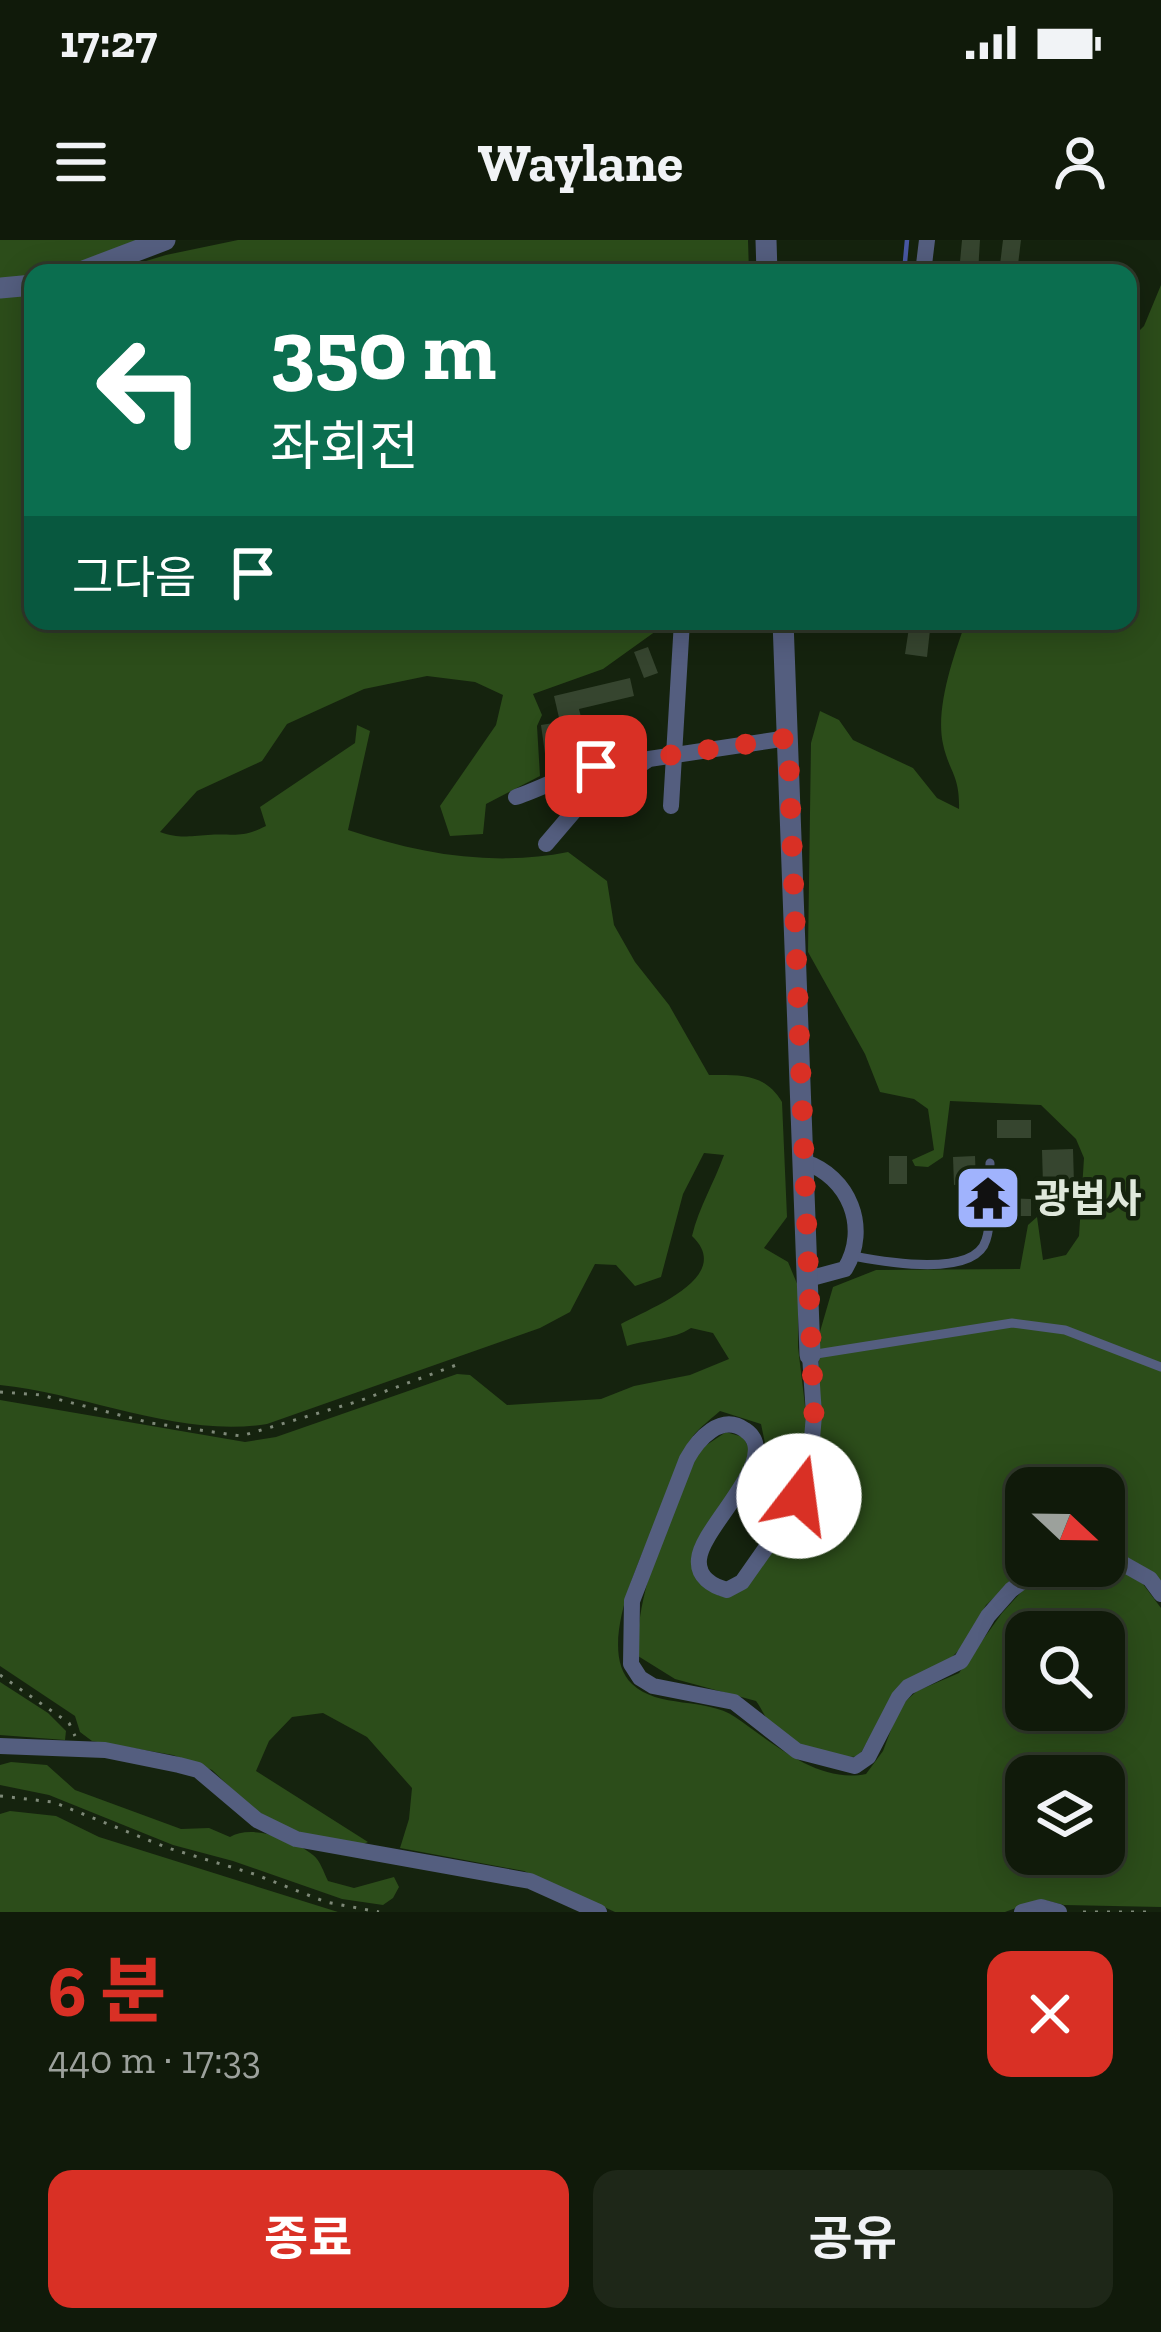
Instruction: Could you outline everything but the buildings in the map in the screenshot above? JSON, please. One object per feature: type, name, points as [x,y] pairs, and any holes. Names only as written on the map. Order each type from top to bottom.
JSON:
[{"type":"street","points":[[102,264],[165,240]]},
{"type":"street","points":[[671,806],[681,630]]},
{"type":"street","points":[[783,630],[814,1440],[799,1496],[742,1582],[728,1590],[701,1574],[699,1560],[716,1520],[754,1465],[756,1444],[747,1430],[731,1424],[696,1442],[632,1601],[631,1664],[640,1678],[663,1690],[734,1702],[797,1751],[855,1766],[868,1757],[908,1687],[961,1661],[1000,1603],[1019,1587]]},
{"type":"street","points":[[546,844],[575,810],[648,760],[674,752],[788,738]]},
{"type":"street","points":[[516,797],[596,766],[633,758],[648,760]]},
{"type":"street","points":[[805,1162],[821,1167],[845,1188],[857,1226],[853,1256],[845,1269],[808,1279]]},
{"type":"street","points":[[1125,1565],[1150,1580],[1161,1594]]},
{"type":"street","points":[[0,1746],[80,1748],[198,1770],[257,1820],[296,1839],[530,1881],[599,1912]]},
{"type":"street","points":[[1022,1912],[1042,1906],[1059,1912]]},
{"type":"lane","points":[[853,1256],[894,1263],[964,1262],[978,1256],[987,1238],[990,1163]]},
{"type":"lane","points":[[810,1355],[1012,1322],[1065,1330],[1161,1367]]},
{"type":"path","points":[[0,1392],[41,1395],[152,1423],[241,1436],[459,1364]]},
{"type":"path","points":[[0,1675],[69,1723],[80,1748]]},
{"type":"path","points":[[0,1796],[53,1802],[168,1848],[326,1902],[379,1912]]},
{"type":"path","points":[[1083,1912],[1147,1912]]},
{"type":"green space","points":[[0,240],[143,240],[82,264],[24,264],[24,277],[0,281]]},
{"type":"green space","points":[[238,240],[748,240],[749,264],[136,264]]},
{"type":"green space","points":[[1161,285],[1161,1581],[1125,1558],[1125,1467],[1005,1467],[1006,1587],[986,1605],[950,1659],[901,1684],[859,1756],[826,1754],[781,1734],[756,1701],[675,1679],[638,1656],[648,1582],[691,1463],[726,1432],[743,1437],[751,1452],[695,1560],[719,1596],[776,1547],[819,1416],[819,1335],[833,1287],[876,1270],[1020,1269],[1028,1225],[1037,1217],[1043,1260],[1066,1255],[1079,1236],[1084,1158],[1076,1139],[1041,1105],[950,1101],[943,1157],[928,1167],[915,1166],[912,1160],[934,1150],[928,1109],[914,1099],[880,1092],[865,1054],[808,952],[811,743],[820,711],[839,720],[853,740],[913,768],[937,798],[959,809],[941,730],[947,682],[963,630],[1137,630],[1137,333]]},
{"type":"green space","points":[[24,294],[24,630],[657,630],[603,669],[533,694],[542,715],[537,726],[540,776],[486,804],[483,834],[450,836],[440,806],[496,725],[503,695],[475,682],[427,676],[364,689],[287,724],[262,761],[197,791],[160,832],[237,835],[266,826],[260,807],[355,743],[357,725],[370,731],[348,830],[457,856],[512,858],[568,852],[607,881],[614,925],[635,962],[669,1005],[709,1075],[760,1081],[782,1102],[787,1217],[764,1248],[788,1262],[798,1286],[798,1347],[808,1431],[790,1468],[772,1477],[761,1424],[720,1411],[693,1436],[678,1463],[626,1599],[618,1647],[622,1668],[643,1692],[723,1711],[813,1767],[830,1773],[866,1774],[883,1751],[900,1706],[917,1691],[959,1673],[1002,1613],[1026,1587],[1125,1587],[1125,1573],[1143,1584],[1161,1608],[1161,1907],[1064,1905],[1041,1899],[1005,1912],[615,1912],[524,1871],[400,1848],[412,1788],[367,1737],[323,1713],[292,1717],[269,1741],[256,1771],[368,1842],[359,1846],[293,1832],[253,1809],[212,1770],[173,1755],[92,1741],[80,1732],[75,1716],[0,1666],[0,1400],[245,1442],[276,1437],[457,1374],[470,1375],[507,1405],[601,1399],[634,1386],[690,1375],[729,1359],[713,1333],[691,1328],[627,1346],[621,1324],[668,1300],[696,1278],[703,1265],[702,1251],[692,1236],[724,1155],[704,1153],[683,1194],[661,1277],[635,1286],[616,1265],[595,1264],[570,1312],[540,1328],[267,1424],[201,1425],[0,1385],[0,298]]},
{"type":"green space","points":[[0,1682],[48,1713],[66,1731],[65,1740],[0,1735]]},
{"type":"green space","points":[[0,1765],[47,1765],[75,1790],[181,1829],[209,1828],[230,1837],[249,1832],[284,1839],[315,1857],[328,1881],[354,1888],[394,1877],[399,1887],[383,1905],[342,1899],[173,1845],[49,1795],[0,1785]]},
{"type":"green space","points":[[0,1814],[56,1816],[99,1837],[338,1912],[0,1912]]},
{"type":"waterway","points":[[905,264],[907,240]]},
{"type":"place","name":"광법사","points":[[988,1198]]},
{"type":"route","points":[[596,766],[788,738],[814,1415],[810,1462],[799,1496]]}]
